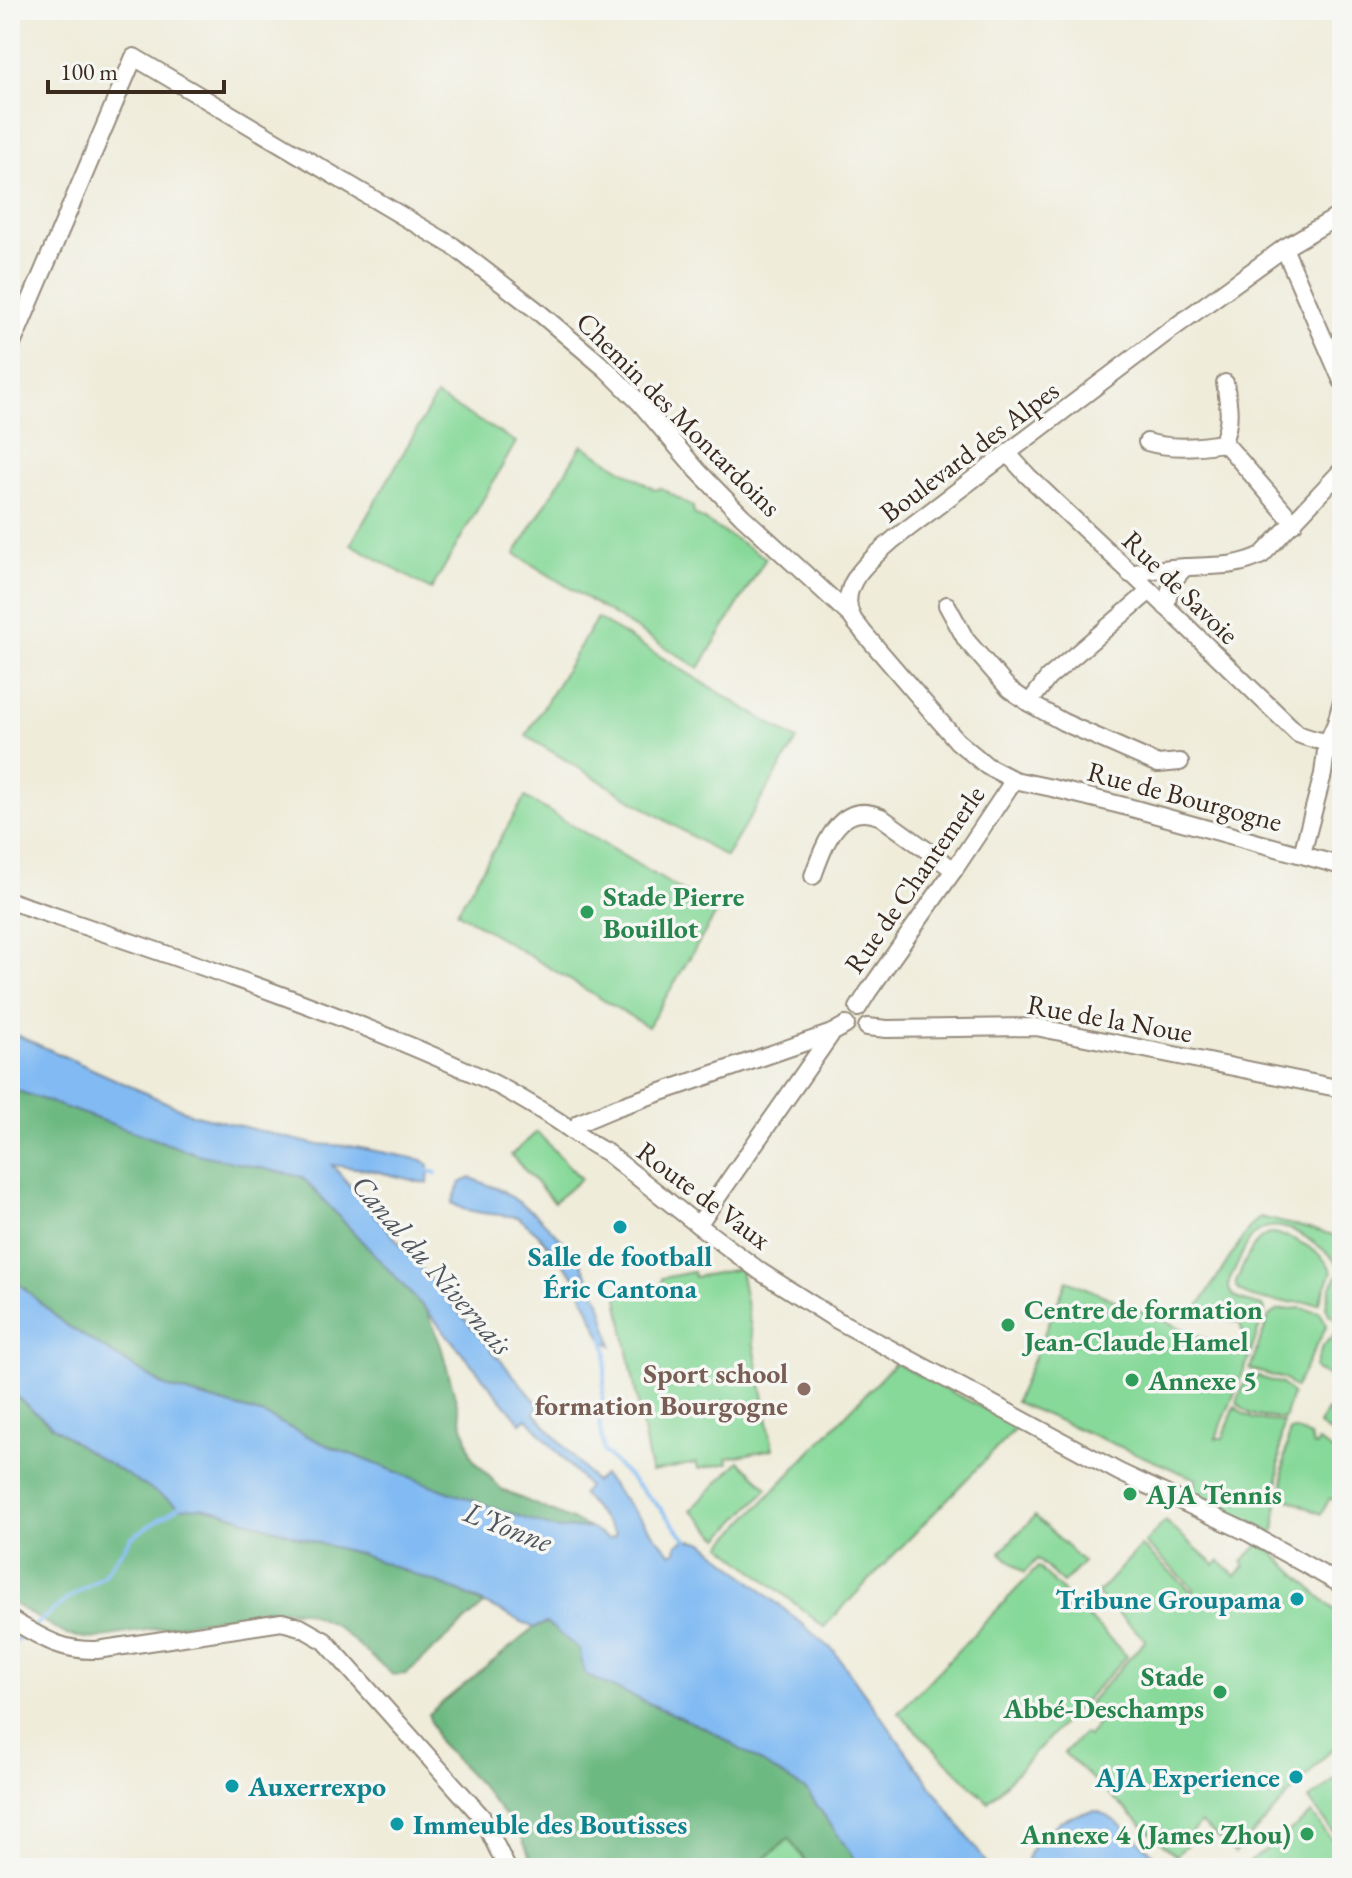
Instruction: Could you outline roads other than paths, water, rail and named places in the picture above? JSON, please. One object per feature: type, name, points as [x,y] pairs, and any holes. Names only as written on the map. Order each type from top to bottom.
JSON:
[{"type":"street","name":"Chemin des Montardoins","points":[[10,349],[134,57],[453,246],[535,309],[606,369],[742,516],[852,617]]},
{"type":"street","name":"Boulevard des Alpes","points":[[852,617],[850,587],[879,552],[1165,334],[1284,248],[1342,214]]},
{"type":"street","points":[[1284,248],[1342,381]]},
{"type":"street","points":[[1222,443],[1230,409],[1225,383]]},
{"type":"street","points":[[1147,442],[1159,446],[1222,443],[1294,523]]},
{"type":"street","name":"Rue de Savoie","points":[[1008,454],[1298,734],[1313,740],[1334,742]]},
{"type":"street","points":[[1130,574],[1247,563],[1262,555],[1342,470]]},
{"type":"street","points":[[1166,607],[1168,589],[1186,567]]},
{"type":"street","points":[[1029,703],[1048,678],[1150,591]]},
{"type":"street","points":[[947,605],[966,640],[1009,689],[1029,703],[1063,722],[1158,764],[1180,762]]},
{"type":"street","points":[[852,617],[957,741],[987,766],[1014,780]]},
{"type":"street","points":[[1302,854],[1334,742],[1342,701]]},
{"type":"street","name":"Rue de Bourgogne","points":[[1014,780],[1342,866]]},
{"type":"street","name":"Rue de Chantemerle","points":[[839,1029],[848,1012],[858,1008],[1014,780]]},
{"type":"street","points":[[813,876],[827,841],[836,828],[845,818],[863,813],[881,817],[954,870]]},
{"type":"street","name":"Route de Vaux","points":[[10,901],[322,1010],[516,1095],[606,1152],[761,1272],[835,1319],[1131,1478],[1249,1533],[1342,1585]]},
{"type":"street","points":[[858,1008],[867,1013],[867,1027]]},
{"type":"street","name":"Rue de la Noue","points":[[839,1029],[857,1032],[867,1027],[1036,1027],[1342,1089]]},
{"type":"street","points":[[574,1132],[579,1123],[615,1108],[839,1029]]},
{"type":"street","points":[[698,1225],[839,1029]]},
{"type":"street","points":[[10,1619],[61,1646],[78,1650],[282,1622],[300,1627],[325,1641],[482,1817],[507,1868]]},
{"type":"water","name":"L'Yonne","points":[[10,1032],[192,1114],[313,1144],[350,1146],[422,1160],[429,1165],[428,1184],[371,1170],[332,1165],[540,1406],[534,1412],[595,1482],[603,1475],[671,1554],[677,1551],[676,1546],[682,1541],[704,1542],[834,1651],[990,1868],[861,1868],[807,1791],[711,1731],[585,1675],[579,1649],[546,1623],[534,1628],[459,1591],[360,1554],[219,1511],[202,1507],[182,1508],[84,1449],[10,1391],[10,1276],[63,1323],[166,1387],[264,1415],[324,1444],[556,1529],[590,1528],[608,1539],[615,1536],[582,1494],[588,1487],[527,1418],[521,1423],[427,1311],[302,1177],[197,1154],[10,1088]]},
{"type":"water","points":[[471,1178],[503,1191],[537,1215],[577,1255],[600,1301],[612,1345],[603,1341],[574,1276],[538,1234],[518,1217],[463,1209],[452,1203],[460,1183]]},
{"type":"water","points":[[1095,1811],[1122,1826],[1167,1868],[1157,1868],[1148,1861],[1136,1868],[1024,1868],[1034,1846],[1050,1829],[1072,1817]]},
{"type":"waterway","points":[[425,1170],[436,1173]]},
{"type":"waterway","points":[[603,1338],[607,1352],[600,1423],[604,1452],[660,1508],[688,1542]]},
{"type":"waterway","points":[[33,1627],[66,1600],[102,1577],[132,1537],[183,1504]]},
{"type":"waterway","points":[[10,1646],[26,1632]]},
{"type":"railway","points":[[10,1862],[22,1868]]},
{"type":"place","name":"Stade Pierre Bouillot","points":[[587,912]]},
{"type":"place","name":"Salle de football Éric Cantona","points":[[620,1227]]},
{"type":"place","name":"Centre de formation Jean-Claude Hamel","points":[[1008,1325]]},
{"type":"place","name":"Annexe 5","points":[[1132,1380]]},
{"type":"place","name":"Sport school formation Bourgogne","points":[[804,1389]]},
{"type":"place","name":"AJA Tennis","points":[[1130,1494]]},
{"type":"place","name":"Tribune Groupama","points":[[1297,1599]]},
{"type":"place","name":"Stade Abbé-Deschamps","points":[[1220,1692]]},
{"type":"place","name":"AJA Experience","points":[[1296,1777]]},
{"type":"place","name":"Auxerrexpo","points":[[232,1786]]},
{"type":"place","name":"Immeuble des Boutisses","points":[[397,1824]]},
{"type":"place","name":"Annexe 4 (James Zhou)","points":[[1307,1834]]},
{"type":"water label","name":"Canal du Nivernais","points":[[432,1265]]}]
